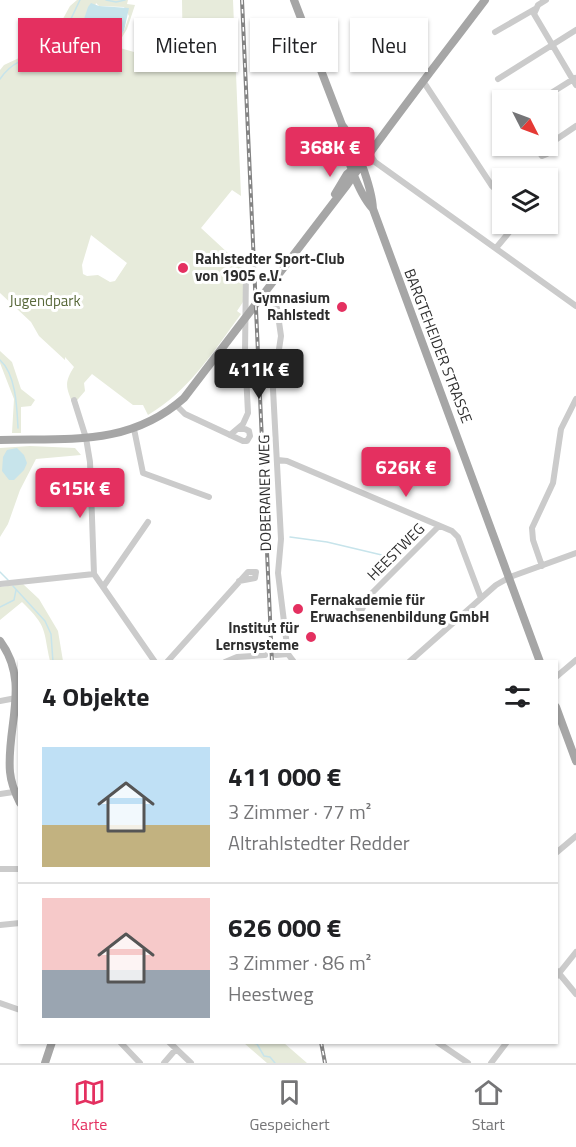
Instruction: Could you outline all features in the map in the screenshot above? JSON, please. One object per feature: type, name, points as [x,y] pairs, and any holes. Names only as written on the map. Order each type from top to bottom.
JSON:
[{"type":"main road","name":"BARGTEHEIDER STRASSE","points":[[294,0],[342,125],[342,137],[372,199],[373,209],[510,577],[537,660]]},
{"type":"main road","points":[[0,440],[86,438],[134,429],[161,416],[176,405],[190,392],[485,0]]},
{"type":"main road","name":"BARGTEHEIDER STRASSE","points":[[356,169],[364,197],[373,209]]},
{"type":"main road","points":[[331,204],[347,174],[356,169]]},
{"type":"main road","points":[[339,195],[355,192],[364,197]]},
{"type":"main road","points":[[0,641],[10,658],[15,673],[16,698],[10,778],[17,792]]},
{"type":"main road","points":[[561,730],[576,761]]},
{"type":"main road","points":[[45,1063],[51,1044]]},
{"type":"street","points":[[495,32],[546,0]]},
{"type":"street","points":[[535,9],[535,19],[575,81],[558,90]]},
{"type":"street","points":[[498,79],[576,30]]},
{"type":"street","points":[[423,81],[492,186]]},
{"type":"street","points":[[558,138],[576,126]]},
{"type":"street","points":[[369,153],[375,162],[576,306]]},
{"type":"street","points":[[496,248],[508,234]]},
{"type":"street","points":[[230,435],[239,429],[248,413],[244,353],[246,271]]},
{"type":"street","name":"DOBERANER WEG","points":[[261,297],[276,305],[281,343],[273,389],[281,540],[278,573],[288,654],[292,660]]},
{"type":"street","points":[[542,566],[533,540],[532,528],[553,483],[561,429],[576,399]]},
{"type":"street","points":[[75,400],[86,438],[91,477],[94,574],[154,660]]},
{"type":"street","points":[[176,405],[185,414],[243,441],[248,440],[250,436],[248,430],[239,429]]},
{"type":"street","points":[[134,429],[142,473],[209,497]]},
{"type":"street","name":"HEESTWEG","points":[[278,460],[287,461],[439,526],[458,537],[480,598]]},
{"type":"street","points":[[103,587],[148,522]]},
{"type":"street","name":"HEESTWEG","points":[[369,596],[439,526]]},
{"type":"street","points":[[411,660],[496,585],[510,577],[576,553]]},
{"type":"street","points":[[0,584],[94,574]]},
{"type":"street","points":[[168,660],[239,582]]},
{"type":"street","points":[[276,655],[288,654]]},
{"type":"street","points":[[230,660],[237,657],[265,655]]},
{"type":"street","points":[[558,675],[576,660]]},
{"type":"street","points":[[0,701],[16,698]]},
{"type":"street","points":[[0,794],[17,792]]},
{"type":"street","points":[[558,851],[576,836]]},
{"type":"street","points":[[0,869],[18,869]]},
{"type":"street","points":[[0,925],[18,923]]},
{"type":"street","points":[[558,973],[576,952]]},
{"type":"street","points":[[558,975],[576,994]]},
{"type":"street","points":[[0,1003],[18,1009]]},
{"type":"street","points":[[122,1044],[140,1063]]},
{"type":"street","points":[[172,1044],[191,1063]]},
{"type":"street","points":[[440,1044],[468,1063]]},
{"type":"street","points":[[491,1063],[505,1044]]},
{"type":"street","points":[[164,1063],[176,1049]]},
{"type":"green space","points":[[77,0],[128,0],[127,4],[135,5],[122,37],[129,16],[124,7],[99,6],[96,3],[92,18],[63,18],[70,6]]},
{"type":"green space","points":[[182,0],[233,0],[234,18],[182,18]]},
{"type":"green space","points":[[122,49],[134,52],[134,72],[236,72],[241,196],[232,190],[201,228],[242,266],[244,271],[243,302],[237,311],[241,314],[188,383],[148,415],[143,405],[133,405],[92,374],[84,383],[85,391],[73,405],[67,386],[68,378],[74,367],[39,336],[31,322],[0,293],[0,70],[4,65],[18,58],[18,72],[122,72]],"holes":[[[91,235],[127,263],[115,281],[110,282],[98,275],[83,274],[82,265]]]},
{"type":"green space","name":"Jugendpark","points":[[0,351],[12,362],[21,389],[35,400],[31,406],[21,407],[21,433],[12,433],[14,399],[0,363]]},
{"type":"green space","points":[[30,446],[75,448],[81,455],[36,459],[20,490],[8,524],[0,537],[0,448]]},
{"type":"green space","points":[[23,584],[39,599],[58,631],[63,660],[50,660],[43,629],[36,617],[22,602],[0,620],[0,587]]},
{"type":"green space","points":[[245,1044],[285,1044],[307,1063],[267,1063]]},
{"type":"water","points":[[91,3],[99,6],[129,8],[124,31],[122,33],[122,18],[84,18]]},
{"type":"water","points":[[17,448],[24,455],[27,463],[24,470],[14,480],[9,480],[2,471],[3,457],[7,450]]},
{"type":"waterway","points":[[0,79],[18,62],[56,50],[80,0]]},
{"type":"waterway","points":[[106,0],[116,2],[125,0]]},
{"type":"waterway","points":[[0,360],[12,382],[18,428]]},
{"type":"waterway","points":[[290,537],[327,542],[386,556]]},
{"type":"waterway","points":[[0,572],[8,580]]},
{"type":"waterway","points":[[13,586],[45,621],[51,634],[53,660]]},
{"type":"waterway","points":[[0,607],[14,600],[16,590]]},
{"type":"waterway","points":[[257,1044],[264,1056],[270,1057],[275,1063]]},
{"type":"railway","points":[[242,0],[272,660]]},
{"type":"railway","points":[[321,1044],[325,1063]]},
{"type":"place","name":"Rahlstedter Sport-Club von 1905 e.V.","points":[[183,268]]},
{"type":"place","name":"Gymnasium Rahlstedt","points":[[342,307]]},
{"type":"place","name":"Fernakademie für Erwachsenenbildung GmbH","points":[[298,609]]},
{"type":"place","name":"Institut für Lernsysteme","points":[[311,637]]}]
